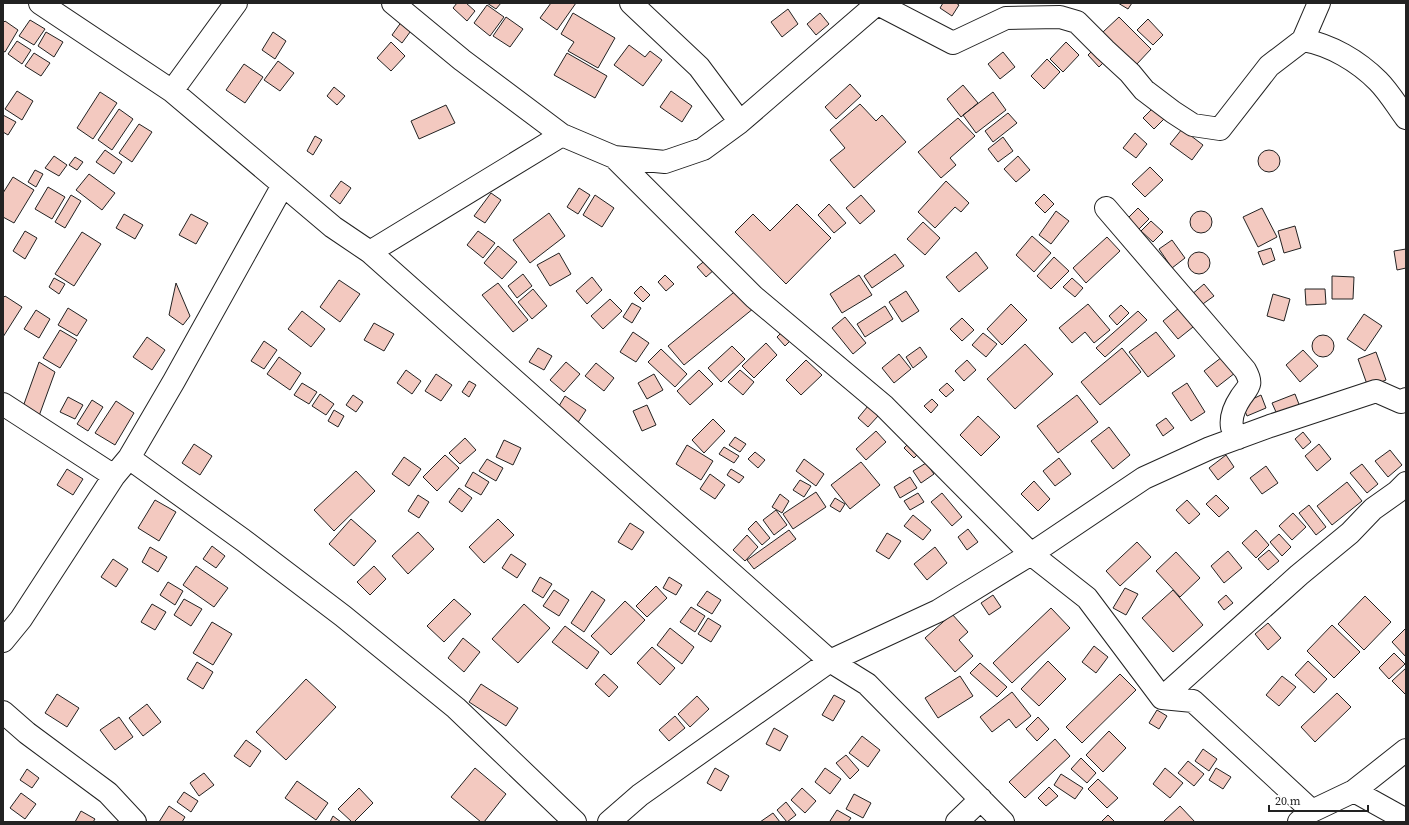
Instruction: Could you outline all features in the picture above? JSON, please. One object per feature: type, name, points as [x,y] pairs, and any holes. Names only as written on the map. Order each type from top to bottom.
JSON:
[{"type":"street","points":[[40,3],[172,91],[333,227],[370,252],[830,661],[867,684],[1003,822]]},
{"type":"street","points":[[172,91],[236,3]]},
{"type":"street","points":[[393,3],[462,60],[562,135],[614,157],[665,162],[703,149],[740,122],[878,4],[953,42],[1006,18],[1060,17],[1077,22],[1130,72],[1144,90],[1173,112],[1193,124],[1220,129],[1269,66],[1304,40],[1319,3]]},
{"type":"street","points":[[631,3],[699,66],[740,122]]},
{"type":"street","points":[[1304,40],[1318,42],[1336,50],[1356,63],[1378,81],[1406,118]]},
{"type":"street","points":[[370,252],[562,135]]},
{"type":"street","points":[[614,157],[754,297],[884,406],[1031,554],[1087,598],[1162,698],[1193,701],[1306,817],[1354,790],[1406,750]]},
{"type":"street","points":[[3,642],[21,619],[114,476],[129,458],[174,381],[283,185]]},
{"type":"street","points":[[1106,208],[1249,376],[1250,384],[1247,391],[1241,398],[1232,414],[1232,428],[1238,438]]},
{"type":"street","points":[[609,822],[640,796],[830,661],[938,611],[1031,554],[1144,478],[1210,448],[1270,426],[1376,391],[1404,405]]},
{"type":"street","points":[[3,404],[114,476]]},
{"type":"street","points":[[129,458],[243,540],[343,616],[456,708],[575,822]]},
{"type":"street","points":[[1162,698],[1299,575],[1350,533],[1373,509],[1397,492],[1406,483]]},
{"type":"street","points":[[3,712],[27,733],[108,793],[136,822]]},
{"type":"street","points":[[1354,790],[1406,821]]},
{"type":"street","points":[[957,822],[981,799]]},
{"type":"building","points":[[457,3],[466,3],[475,11],[467,21],[453,8]]},
{"type":"building","points":[[487,3],[501,3],[496,9]]},
{"type":"building","points":[[551,3],[576,3],[557,30],[540,18]]},
{"type":"building","points":[[943,3],[956,3],[959,5],[952,16],[940,8]]},
{"type":"building","points":[[1118,3],[1132,3],[1128,9]]},
{"type":"building","points":[[487,5],[504,17],[490,36],[474,23]]},
{"type":"building","points":[[788,9],[798,24],[782,37],[771,22]]},
{"type":"building","points":[[573,13],[615,38],[598,68],[568,51],[574,42],[561,34]]},
{"type":"building","points":[[820,13],[829,24],[816,35],[807,24]]},
{"type":"building","points":[[506,17],[523,29],[510,47],[493,36]]},
{"type":"building","points":[[1119,17],[1151,49],[1136,65],[1103,32]]},
{"type":"building","points":[[1148,19],[1163,35],[1153,45],[1137,30]]},
{"type":"building","points":[[30,20],[45,29],[34,45],[19,36]]},
{"type":"building","points":[[5,21],[18,30],[5,52],[3,51],[3,23]]},
{"type":"building","points":[[402,21],[413,28],[402,43],[392,35]]},
{"type":"building","points":[[46,32],[63,42],[54,57],[38,46]]},
{"type":"building","points":[[273,32],[286,41],[275,59],[262,50]]},
{"type":"building","points":[[17,41],[31,50],[22,64],[8,54]]},
{"type":"building","points":[[391,42],[405,56],[391,71],[377,58]]},
{"type":"building","points":[[1066,42],[1079,55],[1063,72],[1050,59]]},
{"type":"building","points":[[629,45],[645,57],[650,51],[662,60],[643,86],[614,65]]},
{"type":"building","points":[[1096,47],[1107,59],[1099,67],[1088,55]]},
{"type":"building","points":[[1003,52],[1015,67],[1000,79],[988,64]]},
{"type":"building","points":[[34,53],[50,63],[41,76],[25,66]]},
{"type":"building","points":[[567,53],[607,76],[595,98],[554,75]]},
{"type":"building","points":[[1047,59],[1060,72],[1044,89],[1031,76]]},
{"type":"building","points":[[278,61],[294,73],[280,91],[264,80]]},
{"type":"building","points":[[244,64],[263,77],[245,103],[226,90]]},
{"type":"building","points":[[850,84],[861,96],[836,119],[825,107]]},
{"type":"building","points":[[963,85],[978,103],[961,117],[947,99]]},
{"type":"building","points":[[334,87],[345,96],[337,105],[327,96]]},
{"type":"building","points":[[17,91],[33,101],[22,120],[5,109]]},
{"type":"building","points":[[671,91],[692,106],[682,122],[660,107]]},
{"type":"building","points":[[100,92],[117,103],[93,139],[77,128]]},
{"type":"building","points":[[993,92],[1006,110],[976,133],[963,115]]},
{"type":"building","points":[[860,104],[876,121],[882,115],[906,142],[854,188],[830,160],[845,148],[830,130]]},
{"type":"building","points":[[446,105],[455,123],[419,139],[411,121]]},
{"type":"building","points":[[1156,105],[1167,116],[1154,129],[1143,118]]},
{"type":"building","points":[[119,109],[133,119],[112,150],[98,140]]},
{"type":"building","points":[[1008,113],[1017,123],[993,142],[985,131]]},
{"type":"building","points":[[3,115],[16,122],[8,135],[3,132]]},
{"type":"building","points":[[958,118],[975,136],[950,158],[956,165],[941,178],[918,152]]},
{"type":"building","points":[[139,124],[152,132],[132,162],[119,153]]},
{"type":"building","points":[[1182,129],[1203,145],[1192,160],[1170,144]]},
{"type":"building","points":[[1135,133],[1147,144],[1136,158],[1123,148]]},
{"type":"building","points":[[315,136],[322,140],[313,155],[307,151]]},
{"type":"building","points":[[1003,137],[1013,151],[998,162],[988,149]]},
{"type":"building","points":[[105,150],[122,162],[114,174],[96,162]]},
{"type":"building","points":[[1269,150],[1277,153],[1280,161],[1277,169],[1269,172],[1261,169],[1258,161],[1261,153]]},
{"type":"building","points":[[54,156],[67,165],[59,176],[45,168]]},
{"type":"building","points":[[1018,156],[1030,170],[1016,182],[1004,169]]},
{"type":"building","points":[[75,157],[83,162],[77,170],[69,165]]},
{"type":"building","points":[[1150,167],[1163,180],[1145,197],[1132,184]]},
{"type":"building","points":[[35,170],[43,174],[36,187],[28,182]]},
{"type":"building","points":[[89,174],[115,193],[102,210],[76,190]]},
{"type":"building","points":[[13,177],[34,190],[14,223],[3,217],[3,193]]},
{"type":"building","points":[[341,181],[351,188],[340,204],[330,196]]},
{"type":"building","points":[[946,181],[969,203],[961,212],[955,207],[935,228],[918,212]]},
{"type":"building","points":[[48,187],[65,197],[52,219],[35,209]]},
{"type":"building","points":[[579,188],[590,195],[578,214],[567,207]]},
{"type":"building","points":[[491,193],[501,200],[485,223],[474,216]]},
{"type":"building","points":[[1044,194],[1054,204],[1045,213],[1035,203]]},
{"type":"building","points":[[71,195],[81,201],[65,228],[55,222]]},
{"type":"building","points":[[595,195],[614,208],[602,227],[583,215]]},
{"type":"building","points":[[861,195],[875,211],[860,224],[846,208]]},
{"type":"building","points":[[797,204],[831,238],[786,284],[735,232],[753,214],[770,231]]},
{"type":"building","points":[[829,204],[846,223],[834,233],[818,215]]},
{"type":"building","points":[[1138,208],[1149,219],[1139,229],[1128,218]]},
{"type":"building","points":[[1262,208],[1277,237],[1258,247],[1243,217]]},
{"type":"building","points":[[1056,211],[1069,221],[1051,244],[1039,235]]},
{"type":"building","points":[[1201,211],[1209,214],[1212,222],[1209,230],[1201,233],[1193,230],[1190,222],[1193,214]]},
{"type":"building","points":[[549,213],[565,236],[530,263],[513,240]]},
{"type":"building","points":[[124,214],[143,225],[135,239],[116,228]]},
{"type":"building","points":[[191,214],[208,223],[196,244],[179,235]]},
{"type":"building","points":[[1151,221],[1163,232],[1153,242],[1141,231]]},
{"type":"building","points":[[923,222],[940,238],[925,255],[907,239]]},
{"type":"building","points":[[1295,226],[1301,248],[1284,253],[1278,231]]},
{"type":"building","points":[[25,231],[37,238],[25,259],[13,251]]},
{"type":"building","points":[[478,231],[495,243],[483,258],[467,245]]},
{"type":"building","points":[[82,232],[101,244],[74,286],[55,274]]},
{"type":"building","points":[[1032,236],[1051,253],[1034,272],[1016,255]]},
{"type":"building","points":[[1107,237],[1120,251],[1086,283],[1073,268]]},
{"type":"building","points":[[1172,240],[1185,258],[1172,268],[1159,249]]},
{"type":"building","points":[[498,246],[517,262],[502,279],[484,263]]},
{"type":"building","points":[[1271,248],[1275,260],[1263,265],[1258,252]]},
{"type":"building","points":[[1406,249],[1406,268],[1397,270],[1394,251]]},
{"type":"building","points":[[976,252],[988,268],[959,292],[946,277]]},
{"type":"building","points":[[1199,252],[1207,255],[1210,263],[1207,271],[1199,274],[1191,271],[1188,263],[1191,255]]},
{"type":"building","points":[[559,253],[571,274],[550,286],[537,265]]},
{"type":"building","points":[[895,254],[904,266],[872,288],[864,276]]},
{"type":"building","points":[[1054,257],[1069,271],[1051,289],[1037,276]]},
{"type":"building","points":[[707,259],[715,269],[706,277],[697,267]]},
{"type":"building","points":[[523,274],[532,286],[517,298],[508,286]]},
{"type":"building","points":[[665,275],[674,284],[666,291],[658,282]]},
{"type":"building","points":[[859,275],[872,295],[842,313],[830,294]]},
{"type":"building","points":[[1332,276],[1354,277],[1353,299],[1332,299]]},
{"type":"building","points":[[592,277],[602,290],[587,304],[576,291]]},
{"type":"building","points":[[54,278],[65,284],[59,294],[49,287]]},
{"type":"building","points":[[1072,278],[1083,288],[1075,297],[1063,287]]},
{"type":"building","points":[[339,280],[360,294],[340,322],[320,307]]},
{"type":"building","points":[[176,283],[190,316],[183,325],[169,315]]},
{"type":"building","points":[[498,283],[528,320],[513,332],[482,295]]},
{"type":"building","points":[[1204,284],[1214,296],[1200,306],[1191,295]]},
{"type":"building","points":[[641,286],[650,295],[643,302],[634,293]]},
{"type":"building","points":[[533,289],[547,306],[532,319],[518,302]]},
{"type":"building","points":[[738,289],[754,308],[684,365],[668,346]]},
{"type":"building","points":[[1305,289],[1325,289],[1326,304],[1306,305]]},
{"type":"building","points":[[906,291],[919,311],[902,322],[889,302]]},
{"type":"building","points":[[1273,294],[1290,299],[1284,321],[1267,316]]},
{"type":"building","points":[[5,296],[22,307],[3,337],[3,298]]},
{"type":"building","points":[[610,299],[622,311],[603,329],[591,316]]},
{"type":"building","points":[[632,303],[641,308],[632,323],[623,317]]},
{"type":"building","points":[[1011,304],[1027,320],[1002,345],[987,329]]},
{"type":"building","points":[[1088,304],[1110,330],[1094,343],[1085,332],[1072,343],[1059,328]]},
{"type":"building","points":[[1184,304],[1198,323],[1178,339],[1163,321]]},
{"type":"building","points":[[1121,305],[1129,313],[1117,325],[1109,316]]},
{"type":"building","points":[[885,306],[893,319],[865,337],[857,324]]},
{"type":"building","points":[[68,308],[87,320],[77,336],[58,325]]},
{"type":"building","points":[[36,310],[50,319],[39,338],[24,329]]},
{"type":"building","points":[[302,311],[325,329],[311,347],[288,329]]},
{"type":"building","points":[[1138,311],[1147,320],[1105,357],[1096,348]]},
{"type":"building","points":[[1364,314],[1382,326],[1365,351],[1347,339]]},
{"type":"building","points":[[845,317],[866,343],[853,354],[832,328]]},
{"type":"building","points":[[962,318],[974,330],[962,341],[950,329]]},
{"type":"building","points":[[374,323],[394,334],[384,351],[364,340]]},
{"type":"building","points":[[60,330],[77,340],[60,368],[43,358]]},
{"type":"building","points":[[784,330],[792,339],[785,346],[777,337]]},
{"type":"building","points":[[633,332],[649,343],[636,362],[620,352]]},
{"type":"building","points":[[1156,332],[1175,356],[1148,377],[1129,352]]},
{"type":"building","points":[[983,333],[997,344],[986,357],[972,345]]},
{"type":"building","points":[[1323,335],[1331,338],[1334,346],[1331,354],[1323,357],[1315,354],[1312,346],[1315,338]]},
{"type":"building","points":[[147,337],[165,350],[152,370],[133,357]]},
{"type":"building","points":[[264,341],[277,350],[264,369],[251,361]]},
{"type":"building","points":[[766,343],[777,355],[754,378],[742,366]]},
{"type":"building","points":[[1025,344],[1053,374],[1015,409],[987,379]]},
{"type":"building","points":[[732,346],[745,359],[721,382],[708,368]]},
{"type":"building","points":[[920,347],[927,357],[913,368],[906,357]]},
{"type":"building","points":[[538,348],[552,356],[544,370],[529,362]]},
{"type":"building","points":[[1122,348],[1141,372],[1100,405],[1081,382]]},
{"type":"building","points":[[661,349],[687,374],[675,387],[648,362]]},
{"type":"building","points":[[1303,350],[1318,366],[1300,382],[1286,365]]},
{"type":"building","points":[[1376,352],[1386,380],[1368,387],[1358,359]]},
{"type":"building","points":[[899,354],[911,369],[894,383],[882,368]]},
{"type":"building","points":[[279,357],[301,373],[290,390],[267,374]]},
{"type":"building","points":[[1222,357],[1235,373],[1217,387],[1204,371]]},
{"type":"building","points":[[806,360],[822,375],[801,395],[786,380]]},
{"type":"building","points":[[967,360],[976,370],[964,381],[955,371]]},
{"type":"building","points":[[39,362],[55,372],[35,427],[19,418]]},
{"type":"building","points":[[566,362],[580,374],[564,392],[550,380]]},
{"type":"building","points":[[596,363],[614,378],[604,391],[585,376]]},
{"type":"building","points":[[406,370],[421,381],[412,394],[397,383]]},
{"type":"building","points":[[699,370],[713,384],[690,405],[677,391]]},
{"type":"building","points":[[740,370],[754,382],[743,395],[728,382]]},
{"type":"building","points":[[436,374],[452,385],[441,401],[425,391]]},
{"type":"building","points":[[654,374],[663,390],[647,399],[638,383]]},
{"type":"building","points":[[469,381],[476,385],[469,397],[462,392]]},
{"type":"building","points":[[302,383],[317,392],[309,404],[294,395]]},
{"type":"building","points":[[947,383],[954,390],[946,397],[939,390]]},
{"type":"building","points":[[1187,383],[1205,412],[1191,421],[1172,393]]},
{"type":"building","points":[[320,394],[334,404],[326,415],[312,406]]},
{"type":"building","points":[[1295,394],[1302,412],[1280,421],[1272,403]]},
{"type":"building","points":[[353,395],[363,402],[356,412],[346,405]]},
{"type":"building","points":[[1077,395],[1098,422],[1058,453],[1037,426]]},
{"type":"building","points":[[1261,395],[1266,408],[1247,416],[1242,404]]},
{"type":"building","points":[[565,396],[586,410],[577,424],[556,411]]},
{"type":"building","points":[[68,397],[83,405],[75,419],[60,412]]},
{"type":"building","points":[[932,399],[938,405],[931,413],[924,406]]},
{"type":"building","points":[[92,400],[103,407],[88,431],[77,424]]},
{"type":"building","points":[[116,401],[134,413],[115,445],[95,433]]},
{"type":"building","points":[[647,405],[656,425],[642,431],[633,411]]},
{"type":"building","points":[[868,406],[878,416],[868,427],[858,418]]},
{"type":"building","points":[[334,410],[344,416],[338,427],[328,421]]},
{"type":"building","points":[[978,416],[1000,437],[981,456],[960,435]]},
{"type":"building","points":[[1166,418],[1174,428],[1163,436],[1156,425]]},
{"type":"building","points":[[713,419],[725,431],[704,453],[692,440]]},
{"type":"building","points":[[1109,427],[1130,455],[1113,469],[1091,441]]},
{"type":"building","points":[[876,431],[886,442],[866,460],[856,449]]},
{"type":"building","points":[[1303,432],[1311,442],[1303,449],[1295,439]]},
{"type":"building","points":[[735,437],[746,444],[740,452],[729,445]]},
{"type":"building","points":[[465,438],[476,450],[460,464],[449,453]]},
{"type":"building","points":[[504,440],[521,448],[513,465],[496,457]]},
{"type":"building","points":[[911,441],[921,451],[914,458],[904,448]]},
{"type":"building","points":[[194,444],[212,456],[200,475],[182,463]]},
{"type":"building","points":[[1319,444],[1331,459],[1317,471],[1305,456]]},
{"type":"building","points":[[687,445],[713,461],[701,480],[676,464]]},
{"type":"building","points":[[724,447],[739,456],[734,463],[719,454]]},
{"type":"building","points":[[1390,450],[1402,465],[1388,477],[1375,461]]},
{"type":"building","points":[[755,452],[765,460],[758,468],[748,459]]},
{"type":"building","points":[[445,455],[459,468],[437,491],[423,477]]},
{"type":"building","points":[[1226,455],[1234,467],[1218,480],[1209,468]]},
{"type":"building","points":[[404,457],[421,469],[409,486],[392,474]]},
{"type":"building","points":[[1059,458],[1071,474],[1055,486],[1043,471]]},
{"type":"building","points":[[487,459],[503,468],[496,481],[479,471]]},
{"type":"building","points":[[804,459],[824,474],[816,486],[796,471]]},
{"type":"building","points":[[861,462],[880,485],[850,509],[831,485]]},
{"type":"building","points":[[926,463],[934,474],[921,483],[913,471]]},
{"type":"building","points":[[1362,464],[1378,484],[1367,493],[1350,473]]},
{"type":"building","points":[[1266,466],[1278,483],[1262,494],[1250,478]]},
{"type":"building","points":[[67,469],[83,479],[73,495],[57,485]]},
{"type":"building","points":[[731,469],[744,477],[739,483],[727,475]]},
{"type":"building","points":[[356,471],[375,491],[334,531],[314,510]]},
{"type":"building","points":[[473,472],[489,482],[481,495],[465,486]]},
{"type":"building","points":[[710,474],[725,485],[715,499],[700,489]]},
{"type":"building","points":[[910,477],[917,488],[900,498],[894,487]]},
{"type":"building","points":[[800,480],[811,486],[804,497],[793,490]]},
{"type":"building","points":[[1034,481],[1050,499],[1038,511],[1021,494]]},
{"type":"building","points":[[1347,482],[1362,501],[1332,525],[1317,506]]},
{"type":"building","points":[[459,488],[472,498],[462,512],[449,502]]},
{"type":"building","points":[[816,492],[826,507],[793,529],[783,514]]},
{"type":"building","points":[[918,493],[924,502],[910,510],[904,501]]},
{"type":"building","points":[[942,493],[962,517],[952,526],[931,502]]},
{"type":"building","points":[[780,494],[789,501],[782,513],[772,507]]},
{"type":"building","points":[[418,495],[429,502],[419,518],[408,511]]},
{"type":"building","points":[[1216,495],[1229,508],[1219,517],[1206,504]]},
{"type":"building","points":[[835,498],[845,504],[840,512],[830,506]]},
{"type":"building","points":[[155,500],[176,512],[159,541],[138,528]]},
{"type":"building","points":[[1187,500],[1200,514],[1189,524],[1176,510]]},
{"type":"building","points":[[1309,505],[1326,527],[1316,535],[1299,513]]},
{"type":"building","points":[[776,510],[787,525],[774,535],[763,520]]},
{"type":"building","points":[[1293,513],[1306,527],[1292,540],[1279,526]]},
{"type":"building","points":[[913,515],[931,530],[923,540],[904,526]]},
{"type":"building","points":[[351,519],[376,541],[354,566],[329,544]]},
{"type":"building","points":[[498,519],[514,535],[484,563],[469,547]]},
{"type":"building","points":[[756,521],[770,538],[762,545],[748,529]]},
{"type":"building","points":[[630,523],[644,532],[632,550],[618,542]]},
{"type":"building","points":[[968,529],[978,542],[967,550],[958,537]]},
{"type":"building","points":[[789,530],[796,539],[754,569],[747,560]]},
{"type":"building","points":[[1256,530],[1269,545],[1256,558],[1242,543]]},
{"type":"building","points":[[418,532],[434,549],[408,574],[392,556]]},
{"type":"building","points":[[887,533],[901,541],[889,559],[876,551]]},
{"type":"building","points":[[1279,534],[1291,547],[1282,556],[1270,542]]},
{"type":"building","points":[[747,535],[758,547],[745,561],[733,550]]},
{"type":"building","points":[[1137,542],[1151,557],[1120,586],[1106,571]]},
{"type":"building","points":[[212,546],[225,556],[216,568],[203,559]]},
{"type":"building","points":[[150,547],[167,557],[158,572],[142,562]]},
{"type":"building","points":[[935,547],[947,563],[927,580],[914,564]]},
{"type":"building","points":[[1269,550],[1279,561],[1268,570],[1258,559]]},
{"type":"building","points":[[1228,551],[1242,568],[1224,583],[1211,566]]},
{"type":"building","points":[[1176,552],[1200,578],[1180,597],[1156,571]]},
{"type":"building","points":[[511,554],[526,564],[517,578],[502,568]]},
{"type":"building","points":[[113,559],[128,569],[116,587],[101,577]]},
{"type":"building","points":[[196,566],[228,588],[214,607],[183,585]]},
{"type":"building","points":[[374,566],[386,579],[370,595],[357,582]]},
{"type":"building","points":[[540,577],[552,584],[543,598],[532,591]]},
{"type":"building","points":[[669,577],[682,585],[676,595],[663,588]]},
{"type":"building","points":[[168,582],[183,591],[175,605],[160,595]]},
{"type":"building","points":[[656,586],[667,598],[647,617],[636,606]]},
{"type":"building","points":[[1125,588],[1138,594],[1126,615],[1113,608]]},
{"type":"building","points":[[554,590],[569,600],[559,616],[543,606]]},
{"type":"building","points":[[1173,590],[1203,625],[1173,652],[1142,618]]},
{"type":"building","points":[[592,591],[605,600],[584,632],[571,623]]},
{"type":"building","points":[[707,591],[721,600],[712,614],[697,605]]},
{"type":"building","points":[[993,595],[1001,607],[989,615],[981,603]]},
{"type":"building","points":[[1226,595],[1233,603],[1224,610],[1218,602]]},
{"type":"building","points":[[1365,596],[1391,622],[1364,650],[1338,624]]},
{"type":"building","points":[[184,599],[202,609],[191,626],[174,615]]},
{"type":"building","points":[[454,599],[471,614],[444,642],[427,626]]},
{"type":"building","points":[[625,601],[645,620],[611,655],[591,636]]},
{"type":"building","points":[[152,604],[166,612],[155,630],[141,622]]},
{"type":"building","points":[[524,604],[550,628],[518,663],[492,639]]},
{"type":"building","points":[[691,607],[705,616],[695,632],[680,622]]},
{"type":"building","points":[[1051,608],[1070,628],[1012,683],[993,663]]},
{"type":"building","points":[[952,614],[968,632],[959,640],[973,656],[955,672],[925,638]]},
{"type":"building","points":[[708,618],[721,626],[711,642],[698,634]]},
{"type":"building","points":[[212,622],[232,634],[213,665],[193,653]]},
{"type":"building","points":[[1268,623],[1281,638],[1268,650],[1255,634]]},
{"type":"building","points":[[1332,625],[1360,652],[1334,678],[1307,651]]},
{"type":"building","points":[[565,626],[599,652],[587,669],[552,642]]},
{"type":"building","points":[[670,628],[694,647],[682,664],[657,645]]},
{"type":"building","points":[[1406,628],[1406,657],[1392,642]]},
{"type":"building","points":[[463,638],[480,652],[464,672],[448,658]]},
{"type":"building","points":[[1094,646],[1108,657],[1096,673],[1082,662]]},
{"type":"building","points":[[652,647],[675,668],[660,685],[637,663]]},
{"type":"building","points":[[1394,653],[1405,664],[1389,679],[1379,668]]},
{"type":"building","points":[[1048,661],[1066,679],[1039,706],[1021,689]]},
{"type":"building","points":[[1308,661],[1327,679],[1314,693],[1295,675]]},
{"type":"building","points":[[197,662],[213,672],[203,689],[187,679]]},
{"type":"building","points":[[980,663],[1007,687],[997,697],[970,673]]},
{"type":"building","points":[[1406,668],[1406,695],[1392,681]]},
{"type":"building","points":[[604,674],[618,687],[609,697],[595,684]]},
{"type":"building","points":[[1120,674],[1136,690],[1082,743],[1066,727]]},
{"type":"building","points":[[960,676],[973,696],[938,718],[925,698]]},
{"type":"building","points":[[1282,676],[1296,687],[1279,706],[1266,695]]},
{"type":"building","points":[[306,679],[336,707],[286,760],[256,732]]},
{"type":"building","points":[[481,684],[518,708],[506,726],[469,702]]},
{"type":"building","points":[[1012,692],[1031,716],[1016,728],[1009,719],[992,732],[980,717]]},
{"type":"building","points":[[1337,693],[1351,707],[1315,742],[1301,727]]},
{"type":"building","points":[[57,694],[79,708],[67,727],[45,713]]},
{"type":"building","points":[[834,695],[845,701],[833,721],[822,715]]},
{"type":"building","points":[[697,696],[709,709],[690,727],[678,714]]},
{"type":"building","points":[[147,704],[161,722],[143,736],[129,718]]},
{"type":"building","points":[[1157,710],[1167,716],[1159,729],[1149,723]]},
{"type":"building","points":[[675,716],[685,728],[669,741],[659,730]]},
{"type":"building","points":[[119,717],[133,737],[115,750],[100,730]]},
{"type":"building","points":[[1038,717],[1049,729],[1037,741],[1026,729]]},
{"type":"building","points":[[774,728],[788,736],[780,751],[766,744]]},
{"type":"building","points":[[1109,731],[1126,748],[1103,772],[1086,755]]},
{"type":"building","points":[[862,736],[880,750],[868,767],[849,753]]},
{"type":"building","points":[[1055,739],[1070,756],[1025,798],[1009,782]]},
{"type":"building","points":[[246,740],[261,751],[250,767],[234,756]]},
{"type":"building","points":[[1203,749],[1217,759],[1209,771],[1195,761]]},
{"type":"building","points":[[846,755],[859,770],[850,779],[836,763]]},
{"type":"building","points":[[1081,758],[1096,773],[1087,783],[1071,769]]},
{"type":"building","points":[[1188,761],[1204,774],[1194,786],[1178,773]]},
{"type":"building","points":[[475,768],[506,794],[484,822],[481,822],[451,797]]},
{"type":"building","points":[[715,768],[729,776],[721,791],[707,783]]},
{"type":"building","points":[[825,768],[841,779],[830,794],[815,782]]},
{"type":"building","points":[[1165,768],[1183,783],[1170,798],[1153,784]]},
{"type":"building","points":[[1216,768],[1231,777],[1223,789],[1209,780]]},
{"type":"building","points":[[27,769],[39,778],[32,788],[20,780]]},
{"type":"building","points":[[204,773],[214,785],[199,796],[190,783]]},
{"type":"building","points":[[1061,774],[1083,788],[1075,799],[1054,785]]},
{"type":"building","points":[[1098,779],[1118,798],[1107,808],[1088,789]]},
{"type":"building","points":[[297,781],[328,803],[316,820],[285,798]]},
{"type":"building","points":[[1049,787],[1058,796],[1046,806],[1038,798]]},
{"type":"building","points":[[359,788],[373,803],[354,822],[352,822],[338,809]]},
{"type":"building","points":[[802,788],[816,801],[805,813],[791,800]]},
{"type":"building","points":[[184,792],[198,801],[191,812],[177,802]]},
{"type":"building","points":[[21,793],[36,804],[25,819],[10,808]]},
{"type":"building","points":[[854,794],[871,803],[863,818],[846,809]]},
{"type":"building","points":[[786,802],[796,815],[787,822],[777,810]]},
{"type":"building","points":[[169,806],[185,817],[182,822],[159,822]]},
{"type":"building","points":[[1180,806],[1195,822],[1164,821]]},
{"type":"building","points":[[837,810],[851,818],[848,822],[830,821]]},
{"type":"building","points":[[81,811],[95,819],[93,822],[75,822]]},
{"type":"building","points":[[773,813],[780,822],[760,822]]},
{"type":"building","points":[[1108,815],[1115,822],[1101,822]]},
{"type":"building","points":[[333,816],[341,822],[330,822]]}]
